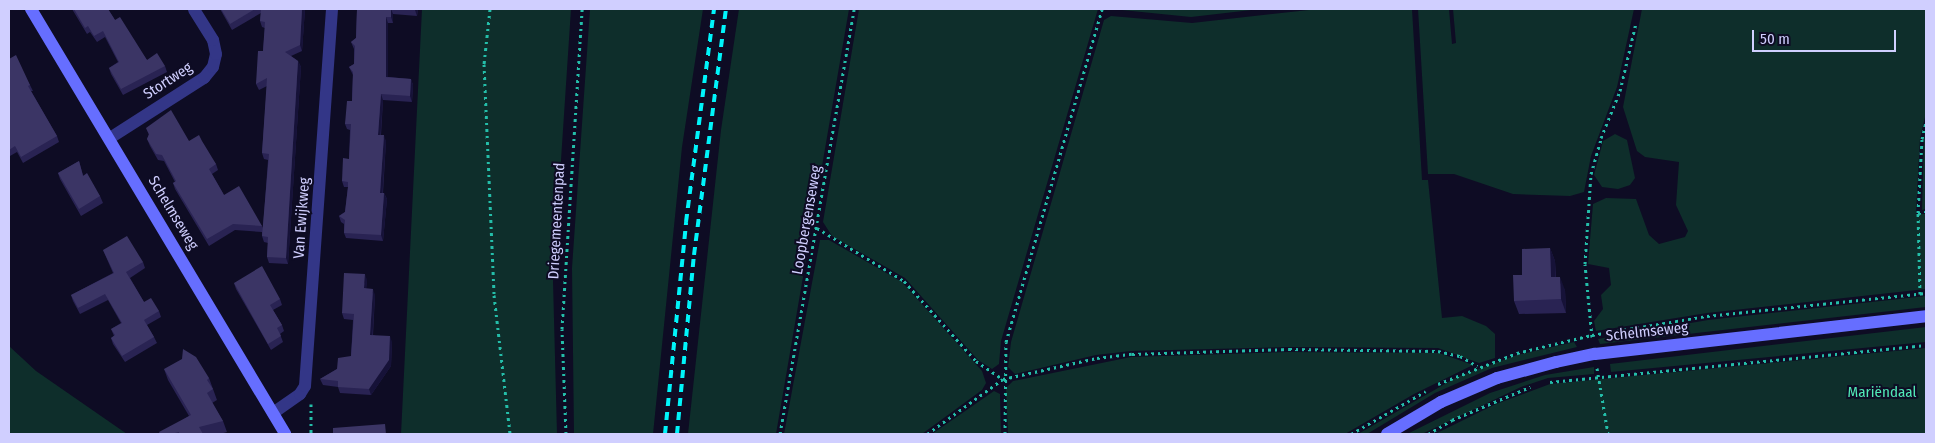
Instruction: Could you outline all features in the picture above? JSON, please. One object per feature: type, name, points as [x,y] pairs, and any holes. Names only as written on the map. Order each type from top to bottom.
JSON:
[{"type":"main road","name":"Schelmseweg","points":[[31,9],[110,138],[285,434]]},
{"type":"main road","name":"Schelmseweg","points":[[1387,434],[1441,402],[1497,378],[1596,354],[1926,316]]},
{"type":"street","name":"Stortweg","points":[[110,138],[204,78],[212,67],[216,54],[213,40],[194,9]]},
{"type":"street","name":"Van Ewijkweg","points":[[304,388],[332,9]]},
{"type":"street","points":[[273,413],[304,388]]},
{"type":"path","points":[[490,9],[484,64],[494,294],[510,434]]},
{"type":"path","name":"Driegemeentenpad","points":[[566,434],[562,329],[582,9]]},
{"type":"path","name":"Loopbergenseweg","points":[[780,434],[854,9]]},
{"type":"path","points":[[1004,434],[1003,380],[1006,342],[1102,9]]},
{"type":"path","points":[[1608,434],[1598,376],[1585,264],[1586,210],[1595,157],[1620,91],[1636,23]]},
{"type":"path","points":[[1920,294],[1918,213],[1922,139],[1926,122]]},
{"type":"path","points":[[1918,213],[1926,212]]},
{"type":"path","points":[[817,228],[904,281],[984,369],[1003,380]]},
{"type":"path","points":[[1428,434],[1522,390],[1549,382],[1926,345]]},
{"type":"path","points":[[927,434],[1003,380],[1097,358],[1132,354],[1279,350],[1438,351],[1460,356],[1477,366]]},
{"type":"path","points":[[304,388],[313,408],[312,434]]},
{"type":"green space","points":[[422,9],[571,9],[553,281],[557,434],[401,434]]},
{"type":"green space","points":[[590,9],[703,9],[682,147],[653,434],[574,434],[572,268]]},
{"type":"green space","points":[[739,9],[849,9],[776,434],[688,434],[721,130]]},
{"type":"green space","points":[[859,9],[1098,9],[1001,341],[999,364],[992,369],[978,360],[905,278],[832,236],[823,222]]},
{"type":"green space","points":[[1112,9],[1260,9],[1191,17]]},
{"type":"green space","points":[[1318,9],[1412,9],[1422,180],[1428,180],[1442,318],[1462,316],[1486,326],[1495,334],[1495,358],[1479,363],[1438,348],[1289,347],[1131,351],[1096,355],[1015,374],[1008,367],[1011,342],[1104,20],[1111,16],[1192,23]]},
{"type":"green space","points":[[1418,9],[1449,9],[1452,44],[1456,43],[1453,9],[1634,9],[1617,87],[1591,156],[1584,192],[1570,196],[1513,194],[1454,174],[1428,174]]},
{"type":"green space","points":[[1642,9],[1926,9],[1926,113],[1920,138],[1916,214],[1926,214],[1926,289],[1707,313],[1596,331],[1594,321],[1603,309],[1601,295],[1611,285],[1609,268],[1588,264],[1593,204],[1606,198],[1636,199],[1649,235],[1659,244],[1685,237],[1688,231],[1676,205],[1679,162],[1645,157],[1637,151],[1623,107]]},
{"type":"green space","points":[[1926,131],[1926,209],[1922,210],[1924,139]]},
{"type":"green space","points":[[1615,134],[1627,140],[1635,178],[1630,185],[1618,189],[1602,187],[1594,175],[1603,141]]},
{"type":"green space","points":[[820,240],[829,240],[902,282],[982,371],[986,383],[982,390],[922,434],[784,434]]},
{"type":"green space","points":[[1926,296],[1926,307],[1600,344],[1598,339],[1708,320]]},
{"type":"green space","points":[[1926,327],[1926,342],[1611,372],[1610,364]]},
{"type":"green space","points":[[1574,342],[1577,347],[1492,368],[1435,393],[1367,434],[1358,434],[1457,377],[1517,355]]},
{"type":"green space","points":[[9,346],[36,371],[127,434],[9,434]]},
{"type":"green space","name":"Mariëndaal","points":[[1926,348],[1926,434],[1435,434],[1496,404],[1550,384]]},
{"type":"green space","points":[[1288,352],[1439,353],[1473,365],[1414,394],[1345,434],[1008,434],[1006,388],[1013,381],[1131,357]]},
{"type":"green space","points":[[1594,367],[1594,374],[1548,378],[1521,387],[1422,434],[1407,434],[1490,393],[1545,375]]},
{"type":"green space","points":[[994,391],[1000,394],[1001,434],[932,434]]},
{"type":"building","points":[[74,9],[108,9],[115,20],[120,17],[147,60],[157,53],[165,66],[121,89],[109,68],[119,62],[103,31],[94,36],[88,26],[85,28]]},
{"type":"building","points":[[221,9],[255,9],[230,24]]},
{"type":"building","points":[[261,9],[302,9],[300,45],[285,52],[298,61],[286,258],[267,257],[268,237],[262,236],[269,154],[262,153],[267,78],[256,84],[258,51],[263,51],[265,22],[260,21]]},
{"type":"building","points":[[357,9],[391,9],[391,17],[386,17],[386,77],[411,79],[410,96],[381,94],[378,135],[384,135],[380,193],[384,193],[381,235],[344,233],[345,220],[339,216],[345,212],[348,187],[348,182],[342,181],[343,158],[349,159],[351,124],[345,124],[347,101],[352,101],[353,72],[349,67],[354,64],[355,46],[351,42],[356,38]]},
{"type":"building","points":[[16,55],[30,85],[28,86],[57,136],[21,157],[15,146],[9,150],[9,59]]},
{"type":"building","points":[[171,110],[189,141],[199,135],[216,164],[209,169],[224,195],[239,186],[262,226],[233,224],[207,239],[173,183],[176,181],[162,155],[156,154],[147,139],[149,134],[146,128]]},
{"type":"building","points":[[79,161],[83,176],[87,173],[100,196],[79,209],[58,173]]},
{"type":"building","points":[[127,236],[143,262],[126,272],[144,302],[151,298],[159,311],[144,320],[154,337],[122,356],[111,338],[115,335],[111,329],[122,323],[105,294],[78,308],[71,295],[114,273],[103,250]]},
{"type":"building","points":[[1550,248],[1551,277],[1560,277],[1561,299],[1514,301],[1513,275],[1522,275],[1522,249]]},
{"type":"building","points":[[262,266],[280,299],[270,305],[282,325],[277,328],[281,336],[268,344],[234,283]]},
{"type":"building","points":[[344,273],[365,274],[364,288],[373,289],[370,335],[390,336],[389,360],[369,389],[338,387],[338,381],[320,379],[337,369],[338,358],[351,356],[354,314],[342,313]]},
{"type":"building","points":[[183,349],[196,357],[209,378],[207,380],[213,389],[207,393],[223,421],[199,427],[203,434],[179,434],[179,432],[160,434],[159,432],[191,415],[164,369],[182,359]]},
{"type":"building","points":[[385,424],[386,434],[333,434],[333,428]]},
{"type":"railway","points":[[665,434],[686,222],[714,9]]},
{"type":"railway","points":[[677,434],[694,255],[726,9]]}]
